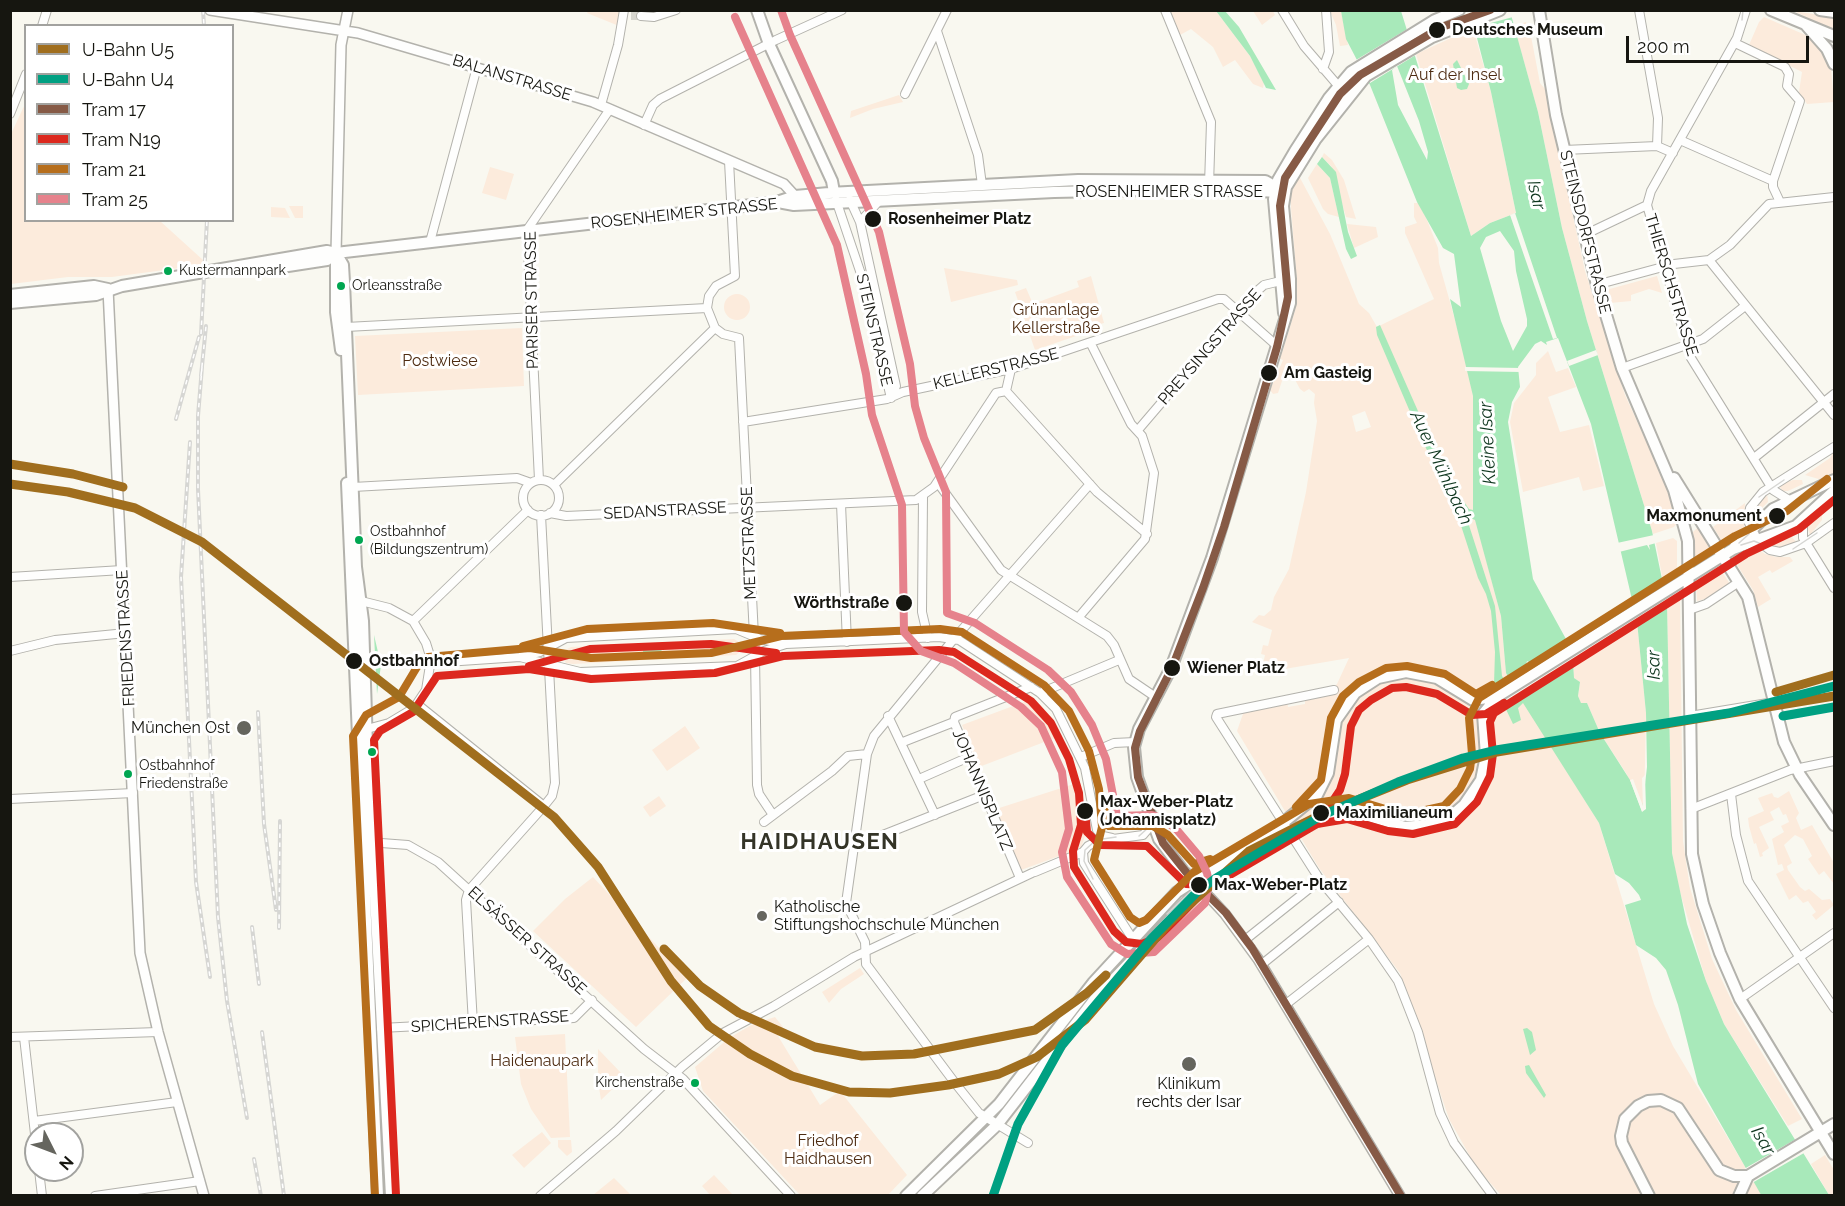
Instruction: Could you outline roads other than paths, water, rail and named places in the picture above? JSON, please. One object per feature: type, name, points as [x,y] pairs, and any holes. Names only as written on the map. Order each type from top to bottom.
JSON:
[{"type":"main road","points":[[757,10],[769,44],[837,192],[795,196],[778,202]]},
{"type":"main road","points":[[1362,75],[1412,34],[1459,10]]},
{"type":"main road","points":[[1362,75],[1419,44],[1470,20],[1500,10]]},
{"type":"main road","name":"STEINSDORFSTRASSE","points":[[1539,10],[1564,150],[1584,235],[1622,368],[1677,500],[1686,528],[1692,854],[1703,904],[1720,953],[1740,999],[1834,1154]]},
{"type":"main road","points":[[1770,10],[1803,21],[1834,36]]},
{"type":"main road","points":[[1820,10],[1834,12]]},
{"type":"main road","points":[[1803,21],[1827,49],[1834,64]]},
{"type":"main road","name":"ROSENHEIMER STRASSE","points":[[1279,190],[1334,117],[1362,75]]},
{"type":"main road","name":"ROSENHEIMER STRASSE","points":[[1279,190],[1295,150],[1338,85],[1362,75]]},
{"type":"main road","points":[[1265,181],[1276,174],[1295,150]]},
{"type":"main road","name":"ROSENHEIMER STRASSE","points":[[10,303],[96,295],[108,289],[247,266],[262,270],[327,260],[336,253],[778,202],[794,206],[837,192],[1078,180],[1279,190]]},
{"type":"main road","name":"ROSENHEIMER STRASSE","points":[[837,192],[852,203],[1265,181],[1279,190]]},
{"type":"main road","points":[[1196,884],[1160,841],[1135,771],[1135,742],[1157,698],[1212,558],[1284,316],[1290,303],[1286,280],[1283,206],[1279,190]]},
{"type":"main road","points":[[336,253],[343,265],[350,488]]},
{"type":"main road","points":[[336,253],[336,320],[340,342],[350,488],[368,842],[378,1196]]},
{"type":"main road","name":"ROSENHEIMER STRASSE","points":[[10,294],[94,286],[108,289]]},
{"type":"main road","name":"STEINSDORFSTRASSE","points":[[1655,447],[1740,582],[1750,604],[1784,742],[1798,770],[1834,825]]},
{"type":"main road","points":[[1286,827],[1333,815],[1361,814],[1405,827],[1427,825],[1450,817],[1464,805],[1480,780],[1486,756],[1483,714],[1495,698],[1733,549],[1784,531],[1803,520],[1827,492],[1834,480]]},
{"type":"main road","points":[[1733,549],[1773,509],[1789,500],[1827,492]]},
{"type":"main road","points":[[1686,528],[1697,524],[1705,525]]},
{"type":"main road","points":[[906,1196],[986,1118],[1028,1069],[1089,988],[1132,938],[1177,892],[1196,884],[1286,827],[1320,792],[1328,773],[1336,720],[1349,700],[1369,682],[1387,675],[1412,672],[1444,681],[1473,700],[1495,698]]},
{"type":"main road","points":[[368,842],[391,1196]]},
{"type":"main road","points":[[922,1196],[997,1125],[1093,1002],[1196,884]]},
{"type":"main road","points":[[1649,1196],[1622,1143],[1621,1136],[1625,1119],[1638,1106],[1648,1101],[1661,1100],[1678,1108],[1719,1170],[1734,1176],[1748,1176],[1834,1124]]},
{"type":"main road","points":[[1739,1196],[1748,1176]]},
{"type":"street","points":[[336,253],[344,30],[348,10]]},
{"type":"street","points":[[641,16],[654,17],[676,10]]},
{"type":"street","points":[[644,125],[656,102],[769,44],[842,10]]},
{"type":"street","points":[[905,94],[946,10]]},
{"type":"street","points":[[1165,10],[1211,122],[1209,185]]},
{"type":"street","points":[[1282,10],[1304,46],[1338,85]]},
{"type":"street","points":[[1323,69],[1329,52],[1326,10]]},
{"type":"street","points":[[1639,10],[1658,118],[1657,146]]},
{"type":"street","name":"THIERSCHSTRASSE","points":[[1746,10],[1735,43],[1649,195],[1647,205],[1686,346],[1772,488],[1789,500]]},
{"type":"street","name":"BALANSTRASSE","points":[[216,11],[344,30],[605,107],[784,184],[795,196]]},
{"type":"street","name":"PARISER STRASSE","points":[[535,482],[527,230],[605,107],[626,14]]},
{"type":"street","points":[[937,31],[978,155],[982,185]]},
{"type":"street","points":[[1735,43],[1785,67],[1789,74],[1787,86],[1800,105],[1773,181],[1780,202]]},
{"type":"street","points":[[430,242],[477,68]]},
{"type":"street","points":[[10,114],[24,79]]},
{"type":"street","name":"ROSENHEIMER STRASSE","points":[[1334,117],[1343,94],[1338,85]]},
{"type":"street","points":[[1680,140],[1773,181]]},
{"type":"street","points":[[1564,150],[1657,146],[1673,153]]},
{"type":"street","points":[[554,485],[716,328],[707,308],[709,296],[716,286],[735,276],[729,161]]},
{"type":"street","name":"STEINSTRASSE","points":[[837,192],[862,277],[891,398]]},
{"type":"street","points":[[1607,282],[1664,267],[1709,260],[1730,244],[1769,204],[1834,197]]},
{"type":"street","points":[[860,222],[878,202]]},
{"type":"street","name":"STEINSTRASSE","points":[[852,203],[860,222],[896,386],[891,398]]},
{"type":"street","points":[[1584,235],[1647,205]]},
{"type":"street","points":[[1709,260],[1834,415]]},
{"type":"street","name":"PREYSINGSTRASSE","points":[[1138,430],[1238,312],[1264,285],[1286,280]]},
{"type":"street","name":"FRIEDENSTRASSE","points":[[108,289],[140,952],[158,1032],[204,1196]]},
{"type":"street","name":"KELLERSTRASSE","points":[[743,422],[891,398],[910,390],[1011,369],[1091,344],[1218,299],[1224,299],[1238,312]]},
{"type":"street","points":[[1622,368],[1703,339],[1745,306]]},
{"type":"street","points":[[346,327],[707,308]]},
{"type":"street","points":[[1238,312],[1276,345]]},
{"type":"street","name":"METZSTRASSE","points":[[716,328],[723,334],[739,338],[754,656],[757,785],[759,795],[774,815]]},
{"type":"street","points":[[1078,618],[1147,534],[1154,473],[1138,430],[1131,424],[1091,344]]},
{"type":"street","points":[[1006,391],[1011,369]]},
{"type":"street","points":[[1006,391],[1090,484],[1147,534]]},
{"type":"street","points":[[928,638],[922,612],[923,497],[938,483],[996,393],[1006,391]]},
{"type":"street","points":[[1754,458],[1834,394]]},
{"type":"street","points":[[1834,447],[1772,488],[1750,508],[1748,521],[1758,541],[1770,550],[1780,552],[1834,523]]},
{"type":"street","points":[[350,488],[517,478],[554,485]]},
{"type":"street","points":[[535,482],[524,493],[525,505],[528,510],[541,515],[550,513],[559,500],[554,485]]},
{"type":"street","points":[[938,483],[1008,576],[1078,618],[1111,641],[1133,683],[1157,698]]},
{"type":"street","points":[[1028,1143],[986,1118],[963,1093],[866,964],[865,942],[846,906],[867,754],[874,736],[888,716],[1008,576],[1090,484]]},
{"type":"street","points":[[1772,488],[1773,509]]},
{"type":"street","name":"SEDANSTRASSE","points":[[550,513],[566,516],[841,504],[916,500],[923,497]]},
{"type":"street","points":[[841,504],[848,642]]},
{"type":"street","points":[[413,621],[528,510]]},
{"type":"street","points":[[472,1024],[466,900],[469,890],[544,806],[552,796],[555,783],[541,515]]},
{"type":"street","points":[[1803,520],[1805,540],[1833,584]]},
{"type":"street","points":[[1784,531],[1805,540]]},
{"type":"street","points":[[10,577],[122,570]]},
{"type":"street","points":[[1689,610],[1706,604],[1740,582]]},
{"type":"street","points":[[356,599],[389,608],[413,621],[426,643],[431,663],[429,681],[417,704],[398,719],[363,730]]},
{"type":"street","points":[[431,663],[520,657],[547,648],[566,638],[736,628],[753,636],[786,644],[954,639],[1040,693],[1062,716],[1081,757],[1090,785],[1094,818],[1099,833],[1112,838]]},
{"type":"street","points":[[10,651],[55,640],[126,633]]},
{"type":"street","points":[[520,657],[580,672],[737,666],[754,656],[786,644]]},
{"type":"street","points":[[1040,693],[1119,660]]},
{"type":"street","name":"JOHANNISPLATZ","points":[[1020,878],[954,722],[956,717],[1031,687]]},
{"type":"street","points":[[1334,690],[1217,714],[1216,717],[1320,880],[1386,960],[1402,990],[1418,1032],[1440,1113],[1454,1143],[1493,1196]]},
{"type":"street","points":[[1690,716],[1773,704],[1834,692]]},
{"type":"street","points":[[417,704],[544,806]]},
{"type":"street","points":[[888,716],[903,742],[935,815]]},
{"type":"street","points":[[903,742],[954,722]]},
{"type":"street","points":[[1081,757],[1114,743],[1135,742]]},
{"type":"street","points":[[764,822],[832,771],[848,756],[867,754]]},
{"type":"street","points":[[919,779],[969,757]]},
{"type":"street","points":[[1691,810],[1790,770],[1834,761]]},
{"type":"street","points":[[10,799],[133,793]]},
{"type":"street","points":[[1731,794],[1736,835],[1748,881],[1834,1008]]},
{"type":"street","points":[[855,846],[984,795]]},
{"type":"street","points":[[1140,836],[1148,829],[1151,817]]},
{"type":"street","points":[[1094,818],[1091,836],[1083,851],[1084,863],[1132,938]]},
{"type":"street","points":[[540,1196],[616,1131],[676,1073],[723,1033],[866,952],[1020,878],[1083,851],[1094,843],[1112,838],[1140,836],[1160,841]]},
{"type":"street","name":"ELSÄSSER STRASSE","points":[[368,842],[399,843],[415,847],[438,862],[638,1043],[676,1073],[791,1196]]},
{"type":"street","points":[[1245,940],[1320,880]]},
{"type":"street","points":[[1196,884],[1245,940],[1261,964],[1400,1196]]},
{"type":"street","points":[[1261,964],[1339,902]]},
{"type":"street","points":[[1740,999],[1834,933]]},
{"type":"street","points":[[1285,1005],[1370,939]]},
{"type":"street","name":"SPICHERENSTRASSE","points":[[381,1028],[574,1018],[592,1000]]},
{"type":"street","points":[[10,1037],[158,1032]]},
{"type":"street","points":[[24,1037],[34,1121],[177,1102]]},
{"type":"street","points":[[95,1196],[200,1181]]},
{"type":"water","points":[[1216,11],[1225,11],[1239,27],[1276,90],[1266,88],[1250,56]]},
{"type":"water","points":[[1341,11],[1401,11],[1471,236],[1490,223],[1516,213],[1491,92],[1470,11],[1510,11],[1538,112],[1562,228],[1587,321],[1652,531],[1667,603],[1672,853],[1687,924],[1706,981],[1724,1024],[1829,1195],[1762,1196],[1760,1193],[1698,1084],[1678,1005],[1666,970],[1656,958],[1636,945],[1625,905],[1641,900],[1639,895],[1629,883],[1615,874],[1599,823],[1523,703],[1518,708],[1521,720],[1513,724],[1494,684],[1495,652],[1491,611],[1486,594],[1478,578],[1455,507],[1423,442],[1377,335],[1376,327],[1380,325],[1429,436],[1458,493],[1469,509],[1473,510],[1473,396],[1450,299],[1461,307],[1454,254],[1443,248],[1417,202],[1370,85],[1346,39]],"holes":[[[1397,66],[1419,121],[1428,152],[1427,160],[1398,105],[1392,70]],[[1500,231],[1514,251],[1527,326],[1513,351],[1501,321],[1480,248],[1486,237]],[[1558,338],[1591,424],[1637,621],[1646,713],[1647,767],[1642,811],[1630,780],[1600,733],[1587,703],[1581,703],[1578,696],[1580,682],[1574,678],[1573,662],[1577,659],[1533,579],[1508,422],[1512,402],[1520,387],[1518,367],[1535,344],[1541,341],[1547,345],[1546,342]],[[1466,516],[1475,520],[1501,616],[1506,673],[1519,696],[1516,698],[1502,676],[1495,606]]]},
{"type":"water","points":[[1457,60],[1469,84],[1467,89],[1457,88],[1453,64]]},
{"type":"water","points":[[1322,157],[1336,172],[1348,232],[1357,256],[1351,259],[1346,249],[1330,178],[1317,164]]},
{"type":"water","points":[[374,635],[381,665],[377,694]]},
{"type":"water","points":[[661,646],[662,655],[643,656],[643,647]]},
{"type":"water","points":[[1527,1028],[1532,1032],[1536,1050],[1530,1055],[1523,1029]]},
{"type":"water","points":[[1529,1065],[1546,1095],[1544,1098],[1526,1073],[1525,1066]]},
{"type":"tunnel","points":[[631,16],[641,16]]},
{"type":"tram line","name":"25","points":[[735,17],[837,245],[866,374],[872,415],[902,505],[904,632],[921,651],[954,663],[1021,707],[1041,726],[1062,772],[1069,829],[1062,852],[1067,877],[1111,944],[1127,954],[1154,952],[1205,903],[1209,883],[1207,873],[1199,856],[1177,830],[1162,818],[1152,815],[1117,816],[1106,759],[1092,725],[1071,692],[1048,670],[975,623],[947,613],[946,492],[924,438],[915,406],[910,364],[879,232],[790,35],[781,10]]},
{"type":"tram line","name":"17","points":[[1401,1196],[1252,948],[1226,913],[1190,877],[1163,843],[1138,777],[1135,748],[1140,731],[1172,668],[1203,588],[1224,527],[1277,347],[1288,297],[1280,206],[1285,178],[1340,94],[1360,75],[1442,27],[1490,10]]},
{"type":"tram line","points":[[1742,20],[1743,10]]},
{"type":"tram line","name":"21","points":[[375,1196],[353,736],[366,715],[399,697],[417,667],[428,657],[530,648],[591,658],[711,653],[781,636],[940,629],[962,632],[1044,685],[1069,711],[1089,751],[1099,789],[1102,827],[1094,860],[1130,917],[1139,923],[1146,920],[1194,872],[1309,804],[1349,798],[1392,811],[1412,813],[1444,806],[1460,789],[1470,769],[1472,754],[1469,718],[1479,698],[1735,536],[1787,511],[1827,479]]},
{"type":"tram line","points":[[1759,497],[1784,480]]},
{"type":"tram line","name":"N19","points":[[396,1195],[374,740],[380,731],[413,712],[437,676],[529,669],[591,679],[715,673],[783,656],[939,650],[954,652],[1031,701],[1051,723],[1069,759],[1079,793],[1081,825],[1073,851],[1074,867],[1114,931],[1126,942],[1142,944],[1159,937],[1206,889],[1317,824],[1347,819],[1388,831],[1413,834],[1455,824],[1477,802],[1490,776],[1493,754],[1490,722],[1494,713],[1746,554],[1799,529],[1834,500]]},
{"type":"tram line","points":[[1739,543],[1749,534],[1749,518]]},
{"type":"tram line","points":[[1793,549],[1817,533]]},
{"type":"tram line","points":[[1741,545],[1754,541],[1766,546]]},
{"type":"tram line","name":"21","points":[[523,646],[587,629],[713,623],[780,633]]},
{"type":"tram line","name":"N19","points":[[529,666],[590,649],[711,644],[776,653]]},
{"type":"tram line","name":"21","points":[[1296,807],[1321,780],[1331,718],[1343,696],[1359,682],[1386,668],[1407,666],[1445,674],[1476,694],[1492,685]]},
{"type":"tram line","name":"N19","points":[[1310,823],[1330,805],[1340,790],[1345,774],[1351,726],[1359,710],[1371,700],[1392,688],[1406,687],[1437,694],[1472,715],[1486,714],[1504,703]]},
{"type":"tram line","name":"21","points":[[1105,809],[1109,826],[1153,826],[1168,835],[1194,864],[1210,859]]},
{"type":"tram line","name":"N19","points":[[1085,811],[1087,832],[1100,845],[1147,846],[1186,884],[1203,885],[1220,877]]},
{"type":"tram line","points":[[1139,836],[1149,827],[1148,813]]},
{"type":"tram line","points":[[1093,879],[1084,861],[1085,850],[1096,840],[1116,837]]},
{"type":"tram line","points":[[1167,914],[1190,892],[1202,892],[1213,902]]},
{"type":"railway","points":[[203,10],[204,24]]},
{"type":"railway","points":[[201,334],[207,222]]},
{"type":"railway","points":[[201,376],[206,326]]},
{"type":"railway","points":[[176,419],[199,337]]},
{"type":"railway","points":[[202,367],[198,416],[198,489],[218,917],[227,1001],[247,1118]]},
{"type":"railway","points":[[190,442],[181,577],[196,882],[210,977]]},
{"type":"railway","points":[[258,712],[264,824],[276,910]]},
{"type":"railway","points":[[279,928],[280,821]]},
{"type":"railway","points":[[252,927],[259,984]]},
{"type":"railway","points":[[262,1032],[284,1196]]},
{"type":"railway","points":[[254,1159],[261,1196]]},
{"type":"metro line","name":"U5","points":[[10,464],[73,474],[123,487]]},
{"type":"metro line","name":"U5","points":[[10,484],[68,492],[135,508],[202,542],[554,817],[598,867],[671,981],[709,1026],[750,1054],[792,1076],[849,1092],[890,1093],[948,1085],[999,1074],[1037,1057],[1085,1020],[1169,923],[1249,851],[1320,815],[1407,780],[1497,752],[1834,696]]},
{"type":"metro line","name":"U5","points":[[1776,692],[1834,675]]},
{"type":"metro line","name":"U4","points":[[993,1196],[1018,1124],[1062,1045],[1151,939],[1196,893],[1216,878],[1321,816],[1398,782],[1463,758],[1496,750],[1729,713],[1834,686]]},
{"type":"metro line","name":"U4","points":[[1783,716],[1834,707]]},
{"type":"metro line","name":"U5","points":[[664,949],[700,986],[739,1013],[815,1047],[862,1056],[914,1054],[1035,1030],[1087,993],[1106,975]]},
{"type":"place","name":"Deutsches Museum","points":[[1437,30]]},
{"type":"place","name":"Rosenheimer Platz","points":[[873,219]]},
{"type":"place","name":"Kustermannpark","points":[[168,271]]},
{"type":"place","name":"Orleansstraße","points":[[341,286]]},
{"type":"place","name":"Am Gasteig","points":[[1269,373]]},
{"type":"place","name":"Maxmonument","points":[[1777,516]]},
{"type":"place","name":"Ostbahnhof (Bildungszentrum)","points":[[359,540]]},
{"type":"place","name":"Wörthstraße","points":[[904,603]]},
{"type":"place","name":"Ostbahnhof","points":[[354,661]]},
{"type":"place","name":"Wiener Platz","points":[[1172,668]]},
{"type":"place","name":"München Ost","points":[[244,728]]},
{"type":"place","name":"Ostbahnhof Friedenstraße","points":[[128,774]]},
{"type":"place","name":"Max-Weber-Platz (Johannisplatz)","points":[[1085,811]]},
{"type":"place","name":"Maximilianeum","points":[[1321,813]]},
{"type":"place","name":"Max-Weber-Platz","points":[[1199,885]]},
{"type":"place","name":"Katholische Stiftungshochschule München","points":[[762,916]]},
{"type":"place","name":"Klinikum rechts der Isar","points":[[1189,1064]]},
{"type":"place","name":"Kirchenstraße","points":[[695,1083]]},
{"type":"district","name":"HAIDHAUSEN","points":[[820,842]]},
{"type":"park label","name":"Auf der Insel","points":[[1455,75]]},
{"type":"park label","name":"Grünanlage Kellerstraße","points":[[1056,319]]},
{"type":"park label","name":"Postwiese","points":[[440,361]]},
{"type":"park label","name":"Haidenaupark","points":[[542,1061]]},
{"type":"park label","name":"Friedhof Haidhausen","points":[[828,1150]]},
{"type":"water label","name":"Isar","points":[[1536,195]]},
{"type":"water label","name":"Kleine Isar","points":[[1488,443]]},
{"type":"water label","name":"Auer Mühlbach","points":[[1441,468]]},
{"type":"water label","name":"Isar","points":[[1654,665]]},
{"type":"water label","name":"Isar","points":[[1763,1141]]}]
